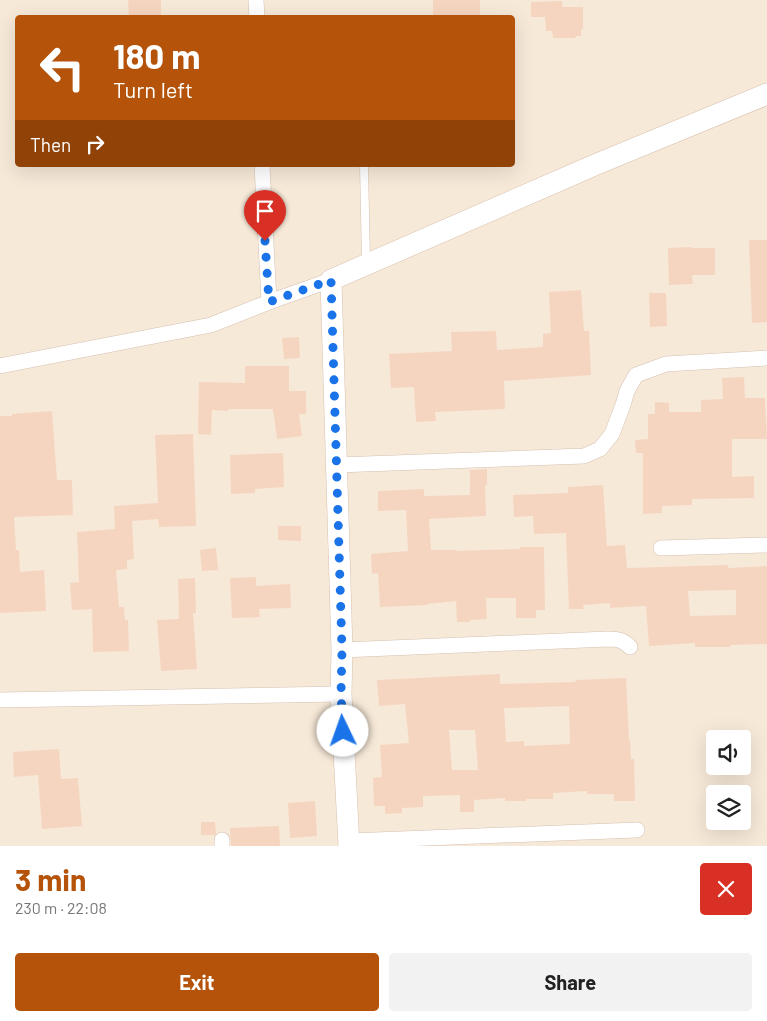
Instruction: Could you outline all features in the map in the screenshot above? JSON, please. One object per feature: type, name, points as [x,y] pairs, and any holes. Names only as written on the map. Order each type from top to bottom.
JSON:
[{"type":"street","points":[[256,0],[257,15]]},
{"type":"street","points":[[0,366],[211,325],[331,280],[597,164],[767,94]]},
{"type":"street","points":[[262,167],[269,302]]},
{"type":"street","points":[[331,280],[342,650],[341,694],[349,844],[637,830]]},
{"type":"street","points":[[337,465],[584,456],[600,449],[612,434],[626,391],[636,374],[666,364],[767,358]]},
{"type":"street","points":[[661,548],[767,545]]},
{"type":"street","points":[[342,650],[608,639],[624,641],[630,647]]},
{"type":"street","points":[[0,700],[341,694]]},
{"type":"lane","points":[[364,167],[366,264]]},
{"type":"shaded area","points":[[0,0],[767,0],[767,846],[0,846]]},
{"type":"building","points":[[128,0],[161,0],[161,15],[129,15]]},
{"type":"building","points":[[433,0],[480,0],[480,15],[433,15]]},
{"type":"building","points":[[562,1],[562,7],[583,7],[583,29],[581,29],[581,36],[575,36],[576,38],[553,38],[552,31],[546,31],[545,17],[531,17],[531,2]]},
{"type":"building","points":[[749,240],[767,240],[767,322],[752,323]]},
{"type":"building","points":[[668,248],[715,248],[715,275],[692,275],[693,284],[669,285]]},
{"type":"building","points":[[581,290],[584,331],[589,331],[591,375],[504,381],[505,409],[435,412],[436,421],[416,422],[414,387],[391,388],[389,354],[452,351],[451,332],[496,331],[497,350],[543,347],[543,334],[551,333],[549,292]]},
{"type":"building","points":[[649,293],[666,293],[667,326],[650,327]]},
{"type":"building","points":[[299,337],[300,358],[284,359],[282,338]]},
{"type":"building","points":[[245,366],[289,366],[289,391],[306,391],[306,414],[299,414],[302,436],[277,439],[273,409],[212,410],[211,435],[198,434],[199,382],[245,383]]},
{"type":"building","points":[[744,377],[745,398],[765,398],[767,439],[732,439],[732,477],[754,476],[754,498],[692,499],[692,505],[662,506],[662,513],[643,514],[643,453],[636,453],[635,440],[648,439],[648,414],[655,414],[655,402],[669,403],[669,412],[701,412],[701,400],[723,399],[722,378]]},
{"type":"building","points":[[52,411],[57,480],[72,480],[73,515],[14,517],[16,550],[19,550],[20,572],[44,570],[46,611],[0,613],[0,416]]},
{"type":"building","points":[[193,434],[196,526],[159,527],[158,519],[132,521],[134,559],[127,560],[127,569],[116,570],[119,607],[124,607],[125,620],[128,620],[129,651],[93,652],[92,609],[72,610],[70,583],[79,582],[77,532],[115,529],[114,506],[158,503],[155,435]]},
{"type":"building","points":[[283,453],[284,487],[255,489],[255,493],[231,494],[230,455]]},
{"type":"building","points":[[487,469],[487,485],[485,485],[486,516],[429,519],[431,550],[456,551],[544,547],[545,610],[536,610],[536,618],[516,618],[516,598],[486,598],[487,619],[457,622],[456,601],[427,605],[380,607],[378,573],[372,574],[371,554],[408,551],[406,510],[378,511],[378,491],[424,489],[424,496],[470,495],[470,470]]},
{"type":"building","points":[[603,485],[607,546],[625,545],[627,568],[728,565],[728,568],[767,566],[767,644],[730,645],[730,647],[695,647],[695,643],[649,646],[646,606],[610,608],[610,603],[583,605],[584,609],[569,609],[566,533],[534,534],[533,516],[514,517],[513,495],[568,493],[568,487]],"holes":[[[736,590],[736,615],[690,616],[688,591]]]},
{"type":"building","points":[[278,526],[301,526],[301,541],[278,540]]},
{"type":"building","points":[[216,548],[218,570],[202,571],[200,550]]},
{"type":"building","points":[[256,577],[256,586],[290,584],[291,608],[259,609],[260,617],[232,618],[230,578]]},
{"type":"building","points":[[195,578],[196,613],[193,613],[197,669],[161,671],[157,620],[179,619],[178,579]]},
{"type":"building","points":[[500,674],[500,684],[576,682],[575,680],[626,678],[629,740],[631,759],[634,759],[635,801],[614,801],[614,794],[587,794],[587,791],[553,793],[553,799],[526,799],[526,801],[505,801],[505,798],[474,800],[474,812],[460,812],[460,795],[423,796],[423,807],[402,808],[402,813],[385,814],[385,806],[374,806],[373,778],[382,777],[380,745],[409,743],[405,704],[379,706],[377,680]],"holes":[[[569,706],[570,744],[524,746],[524,741],[506,742],[504,708]],[[449,730],[475,730],[478,770],[452,770]]]},
{"type":"building","points":[[59,749],[61,779],[78,778],[82,826],[42,829],[38,775],[14,777],[13,752]]},
{"type":"building","points":[[315,801],[317,836],[290,838],[288,803]]},
{"type":"building","points":[[201,822],[215,822],[216,834],[201,835]]},
{"type":"building","points":[[279,826],[280,846],[231,846],[230,828]]},
{"type":"route","points":[[265,241],[269,302],[331,280],[343,731]]}]
